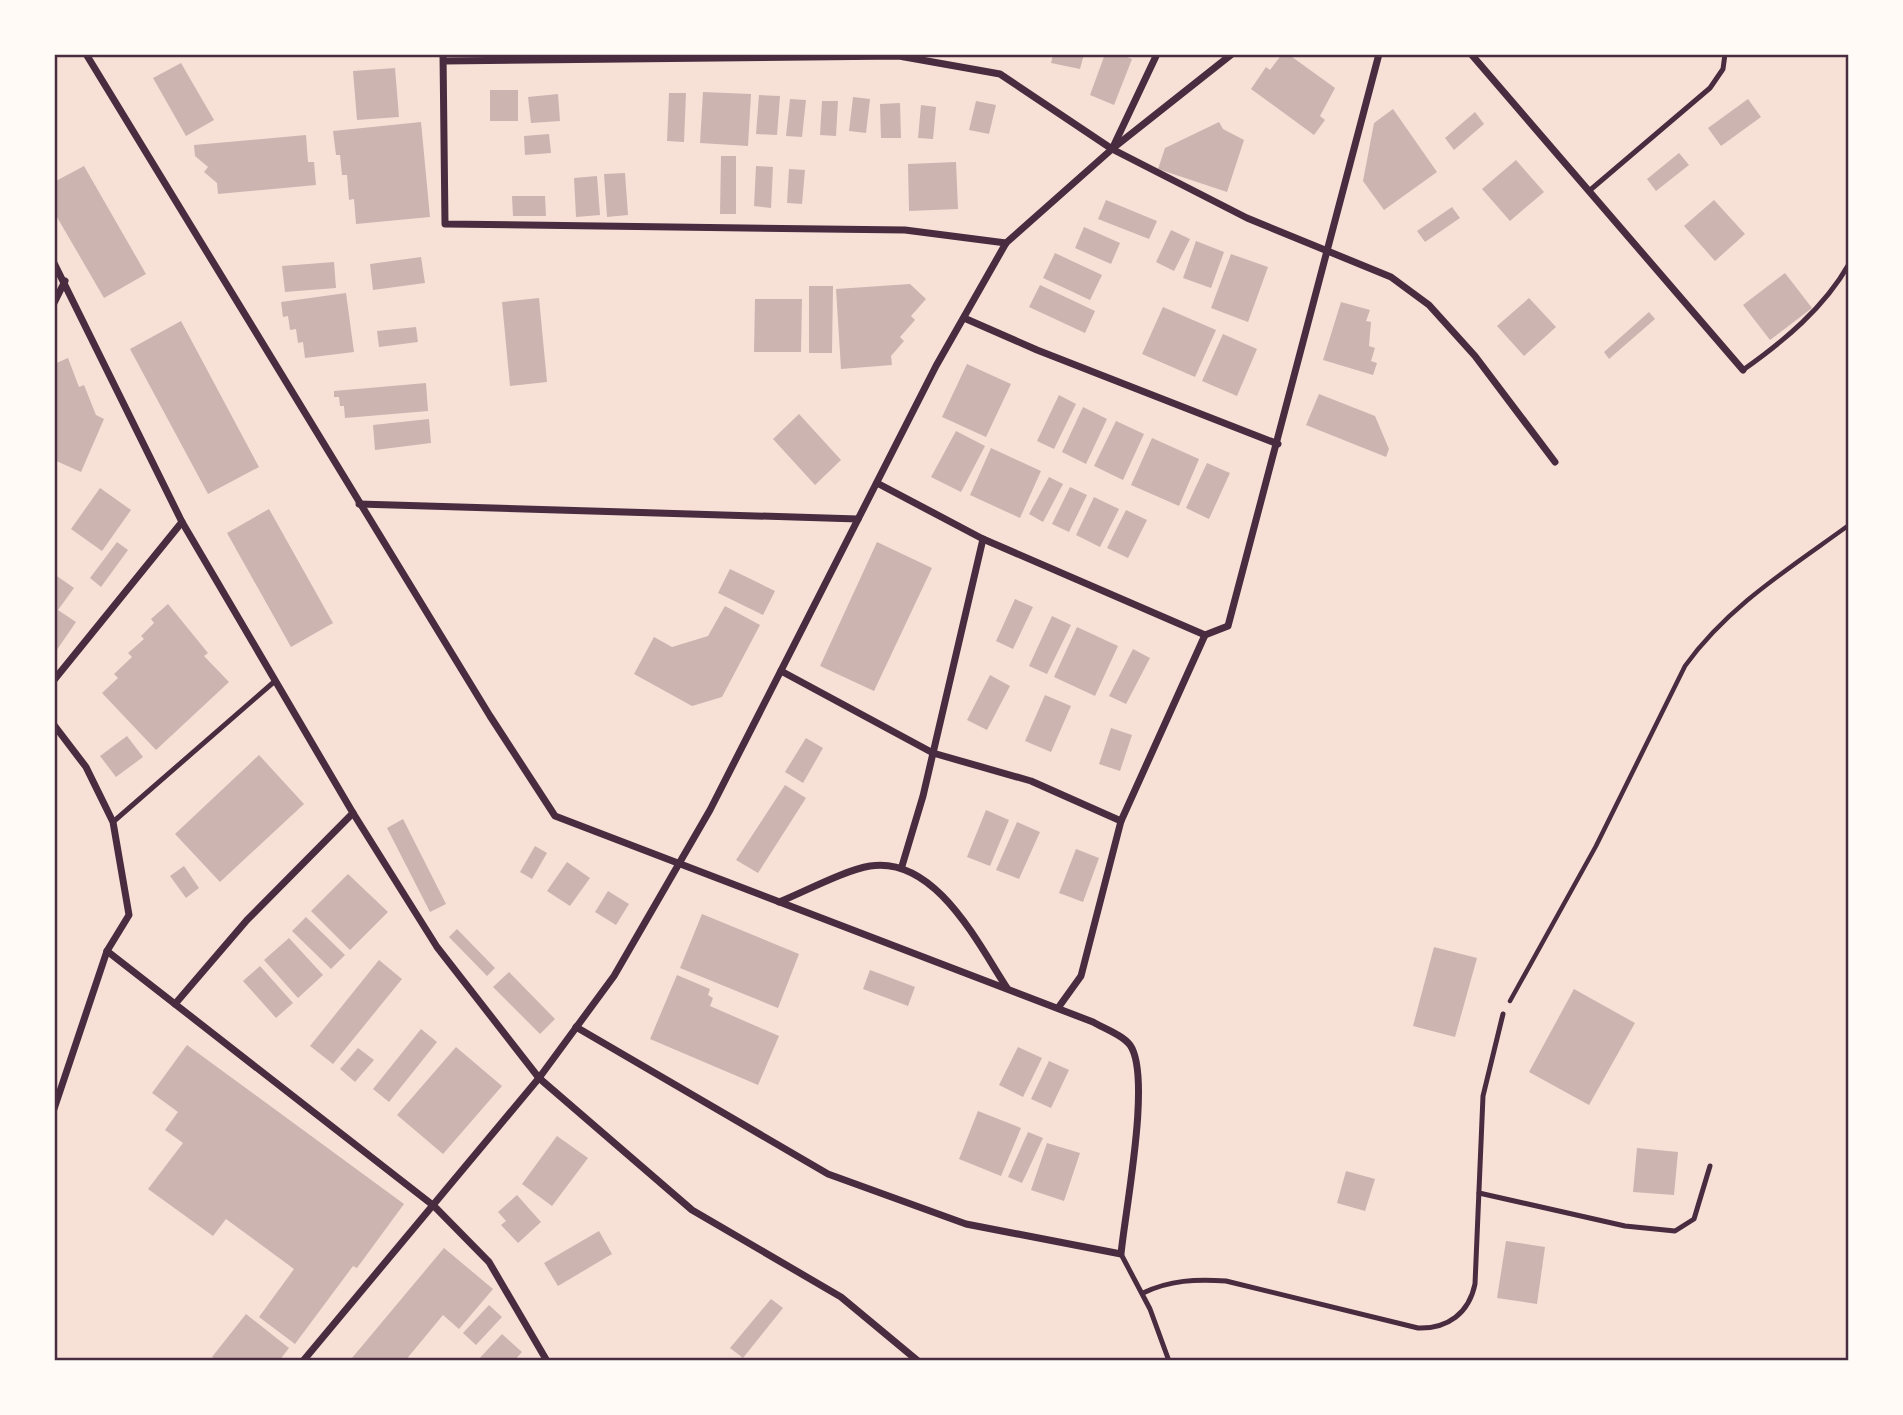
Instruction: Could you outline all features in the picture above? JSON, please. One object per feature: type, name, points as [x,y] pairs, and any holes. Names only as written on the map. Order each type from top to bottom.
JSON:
[{"type":"street","points":[[86,54],[359,504],[555,816],[1058,1008],[1093,1022],[1129,1044],[1137,1064],[1139,1104],[1121,1254],[966,1224],[828,1174],[576,1027]]},
{"type":"street","points":[[1112,149],[1157,54]]},
{"type":"street","points":[[303,1361],[539,1078],[614,976],[679,864],[858,519],[1006,243],[1112,149],[1232,54]]},
{"type":"street","points":[[1058,1008],[1082,976],[1121,821],[1205,635],[1228,626],[1379,54]]},
{"type":"street","points":[[1471,54],[1743,370]]},
{"type":"street","points":[[1006,243],[905,230],[445,224],[444,57],[899,57],[1000,74],[1112,149],[1247,218],[1327,248],[1391,277],[1429,305],[1475,356],[1555,461]]},
{"type":"street","points":[[54,263],[182,522],[353,813],[437,947],[539,1078],[692,1210],[841,1297],[918,1361]]},
{"type":"street","points":[[54,283],[65,281]]},
{"type":"street","points":[[54,303],[65,281]]},
{"type":"street","points":[[964,318],[1037,350],[1278,444]]},
{"type":"street","points":[[877,483],[984,539],[1205,635]]},
{"type":"street","points":[[359,504],[858,519]]},
{"type":"street","points":[[54,680],[182,522]]},
{"type":"street","points":[[902,866],[923,796],[984,539]]},
{"type":"street","points":[[781,671],[933,753],[1031,781],[1121,821]]},
{"type":"street","points":[[54,725],[86,767],[113,822],[129,915],[107,951],[54,1109]]},
{"type":"street","points":[[175,1004],[247,920],[353,813]]},
{"type":"street","points":[[779,902],[869,866],[902,866],[951,902],[1007,989]]},
{"type":"street","points":[[107,951],[434,1206],[489,1262],[547,1361]]},
{"type":"lane","points":[[1589,191],[1710,88],[1723,69],[1725,54]]},
{"type":"lane","points":[[1743,370],[1793,333],[1838,283],[1849,264]]},
{"type":"lane","points":[[113,822],[275,681]]},
{"type":"lane","points":[[1143,1293],[1164,1284],[1200,1279],[1226,1281],[1418,1328],[1442,1326],[1462,1312],[1473,1294],[1483,1096],[1503,1014]]},
{"type":"lane","points":[[1479,1193],[1625,1226],[1675,1231],[1694,1219],[1710,1166]]},
{"type":"lane","points":[[1121,1254],[1143,1293],[1169,1361]]},
{"type":"path","points":[[1503,1014],[1596,846],[1685,666],[1702,642],[1742,603],[1849,525]]},
{"type":"building","points":[[1053,54],[1084,54],[1080,69],[1051,63]]},
{"type":"building","points":[[1105,54],[1119,54],[1132,59],[1114,105],[1090,95]]},
{"type":"building","points":[[1282,54],[1288,54],[1335,88],[1320,116],[1325,120],[1314,135],[1251,89],[1266,67],[1270,70]]},
{"type":"building","points":[[181,63],[214,120],[186,136],[153,78]]},
{"type":"building","points":[[395,68],[399,117],[357,120],[353,71]]},
{"type":"building","points":[[490,90],[518,90],[518,121],[490,121]]},
{"type":"building","points":[[703,92],[751,94],[748,146],[700,143]]},
{"type":"building","points":[[669,93],[686,93],[684,142],[667,141]]},
{"type":"building","points":[[558,94],[560,121],[531,123],[528,97]]},
{"type":"building","points":[[759,95],[780,96],[777,135],[756,134]]},
{"type":"building","points":[[853,97],[870,99],[866,133],[849,131]]},
{"type":"building","points":[[790,99],[806,100],[802,137],[786,136]]},
{"type":"building","points":[[1748,99],[1761,117],[1721,146],[1708,128]]},
{"type":"building","points":[[822,101],[838,101],[836,136],[820,135]]},
{"type":"building","points":[[976,101],[996,105],[989,134],[969,130]]},
{"type":"building","points":[[900,103],[901,138],[881,138],[880,104]]},
{"type":"building","points":[[921,105],[936,107],[933,139],[918,138]]},
{"type":"building","points":[[1393,109],[1437,172],[1384,210],[1363,181],[1374,123]]},
{"type":"building","points":[[1475,112],[1484,124],[1454,150],[1445,138]]},
{"type":"building","points":[[421,122],[430,217],[356,224],[354,199],[349,200],[347,175],[342,175],[333,131]]},
{"type":"building","points":[[1219,122],[1223,129],[1244,140],[1227,192],[1158,169],[1165,148]]},
{"type":"building","points":[[549,134],[551,153],[525,155],[524,136]]},
{"type":"building","points":[[306,135],[308,162],[314,162],[316,185],[218,194],[217,183],[204,172],[208,167],[195,156],[194,145]]},
{"type":"building","points":[[1679,153],[1689,165],[1656,191],[1647,179]]},
{"type":"building","points":[[721,156],[736,156],[736,214],[720,214]]},
{"type":"building","points":[[1516,160],[1544,192],[1510,221],[1482,189]]},
{"type":"building","points":[[956,162],[958,209],[909,211],[908,164]]},
{"type":"building","points":[[84,166],[146,274],[104,298],[54,212],[54,182]]},
{"type":"building","points":[[756,166],[773,167],[771,208],[754,206]]},
{"type":"building","points":[[789,169],[805,170],[802,204],[787,203]]},
{"type":"building","points":[[625,173],[628,215],[607,217],[604,174]]},
{"type":"building","points":[[597,176],[600,215],[576,217],[574,178]]},
{"type":"building","points":[[512,196],[545,196],[546,216],[513,216]]},
{"type":"building","points":[[1106,200],[1157,221],[1149,239],[1098,219]]},
{"type":"building","points":[[1714,200],[1745,234],[1715,261],[1684,226]]},
{"type":"building","points":[[1452,207],[1460,218],[1425,242],[1417,231]]},
{"type":"building","points":[[1084,227],[1120,243],[1111,264],[1075,248]]},
{"type":"building","points":[[1171,230],[1190,239],[1174,271],[1156,262]]},
{"type":"building","points":[[1196,241],[1224,252],[1211,288],[1183,278]]},
{"type":"building","points":[[1055,253],[1102,275],[1090,300],[1043,278]]},
{"type":"building","points":[[1231,254],[1268,267],[1248,322],[1211,308]]},
{"type":"building","points":[[421,257],[425,283],[373,290],[370,264]]},
{"type":"building","points":[[334,262],[336,288],[285,292],[282,266]]},
{"type":"building","points":[[1785,273],[1812,308],[1770,340],[1743,305]]},
{"type":"building","points":[[910,284],[926,299],[911,316],[915,320],[900,337],[904,341],[891,356],[892,365],[841,369],[836,289]]},
{"type":"building","points":[[1040,285],[1095,311],[1085,333],[1029,307]]},
{"type":"building","points":[[809,286],[833,286],[832,353],[809,353]]},
{"type":"building","points":[[346,293],[354,352],[305,358],[303,342],[298,343],[296,329],[290,330],[288,316],[283,317],[281,302]]},
{"type":"building","points":[[539,298],[547,382],[510,386],[502,302]]},
{"type":"building","points":[[1529,298],[1556,327],[1524,356],[1497,326]]},
{"type":"building","points":[[755,299],[802,299],[801,352],[754,352]]},
{"type":"building","points":[[1341,302],[1370,310],[1366,321],[1371,322],[1369,346],[1375,348],[1371,361],[1377,363],[1373,375],[1323,360]]},
{"type":"building","points":[[1163,307],[1216,330],[1195,377],[1142,354]]},
{"type":"building","points":[[1649,312],[1655,319],[1609,359],[1604,352]]},
{"type":"building","points":[[181,321],[259,467],[208,494],[130,349]]},
{"type":"building","points":[[416,327],[418,342],[379,347],[377,331]]},
{"type":"building","points":[[1223,334],[1257,349],[1237,396],[1202,381]]},
{"type":"building","points":[[68,358],[79,387],[84,385],[96,415],[104,419],[81,472],[54,460],[54,364]]},
{"type":"building","points":[[967,364],[1011,384],[986,437],[942,417]]},
{"type":"building","points":[[426,383],[428,411],[345,418],[344,406],[340,406],[339,397],[334,397],[334,391]]},
{"type":"building","points":[[1319,394],[1375,416],[1389,449],[1386,457],[1306,425]]},
{"type":"building","points":[[1059,395],[1076,404],[1054,449],[1037,441]]},
{"type":"building","points":[[1083,407],[1107,419],[1086,464],[1062,452]]},
{"type":"building","points":[[799,414],[841,460],[815,485],[773,439]]},
{"type":"building","points":[[429,419],[431,443],[375,450],[373,425]]},
{"type":"building","points":[[1116,421],[1144,434],[1123,480],[1094,466]]},
{"type":"building","points":[[956,431],[985,446],[961,492],[931,477]]},
{"type":"building","points":[[1152,438],[1199,459],[1179,506],[1131,485]]},
{"type":"building","points":[[991,448],[1041,471],[1020,518],[970,495]]},
{"type":"building","points":[[1207,463],[1230,473],[1209,519],[1186,508]]},
{"type":"building","points":[[1049,477],[1063,484],[1043,522],[1029,514]]},
{"type":"building","points":[[1070,487],[1087,495],[1069,532],[1052,524]]},
{"type":"building","points":[[100,488],[131,510],[102,551],[71,529]]},
{"type":"building","points":[[1094,497],[1119,509],[1100,547],[1076,535]]},
{"type":"building","points":[[269,509],[333,623],[291,647],[227,533]]},
{"type":"building","points":[[1126,510],[1147,520],[1128,558],[1107,548]]},
{"type":"building","points":[[117,542],[128,550],[101,587],[90,578]]},
{"type":"building","points":[[877,542],[932,568],[874,691],[820,666]]},
{"type":"building","points":[[730,569],[775,591],[763,615],[718,593]]},
{"type":"building","points":[[54,574],[74,588],[58,610],[76,622],[54,654]]},
{"type":"building","points":[[1015,599],[1033,607],[1013,649],[996,641]]},
{"type":"building","points":[[168,604],[208,653],[204,656],[229,682],[156,750],[102,693],[118,678],[114,674],[132,657],[128,653],[144,639],[141,636],[154,623],[151,619]]},
{"type":"building","points":[[725,606],[760,625],[722,697],[692,706],[634,674],[654,637],[672,647],[708,636]]},
{"type":"building","points":[[1052,616],[1071,625],[1047,674],[1029,666]]},
{"type":"building","points":[[1077,627],[1118,646],[1095,696],[1054,677]]},
{"type":"building","points":[[1133,649],[1150,658],[1126,704],[1109,696]]},
{"type":"building","points":[[990,675],[1010,686],[987,730],[967,720]]},
{"type":"building","points":[[1045,695],[1071,706],[1051,752],[1025,741]]},
{"type":"building","points":[[1111,728],[1132,735],[1120,771],[1099,764]]},
{"type":"building","points":[[127,736],[143,757],[116,777],[100,756]]},
{"type":"building","points":[[806,738],[823,748],[803,783],[785,772]]},
{"type":"building","points":[[259,755],[304,804],[220,882],[175,834]]},
{"type":"building","points":[[785,785],[806,798],[758,873],[736,860]]},
{"type":"building","points":[[986,810],[1009,820],[990,866],[967,857]]},
{"type":"building","points":[[403,819],[446,904],[430,912],[387,828]]},
{"type":"building","points":[[1017,822],[1040,832],[1019,879],[996,870]]},
{"type":"building","points":[[535,846],[547,853],[532,879],[520,872]]},
{"type":"building","points":[[1076,849],[1099,858],[1083,902],[1059,893]]},
{"type":"building","points":[[567,862],[590,878],[570,906],[547,891]]},
{"type":"building","points":[[184,866],[199,888],[186,898],[170,876]]},
{"type":"building","points":[[348,874],[388,912],[350,950],[311,911]]},
{"type":"building","points":[[608,891],[629,904],[616,925],[595,912]]},
{"type":"building","points":[[702,914],[799,954],[778,1008],[680,968]]},
{"type":"building","points":[[306,917],[345,955],[331,969],[292,931]]},
{"type":"building","points":[[457,929],[495,968],[487,976],[449,937]]},
{"type":"building","points":[[289,938],[323,975],[298,998],[264,960]]},
{"type":"building","points":[[1434,947],[1477,958],[1455,1037],[1413,1026]]},
{"type":"building","points":[[379,960],[402,979],[333,1064],[310,1046]]},
{"type":"building","points":[[260,966],[293,1003],[276,1018],[243,981]]},
{"type":"building","points":[[870,970],[915,987],[908,1006],[863,989]]},
{"type":"building","points":[[509,972],[555,1019],[540,1034],[493,987]]},
{"type":"building","points":[[677,975],[710,989],[708,995],[713,998],[710,1006],[779,1036],[758,1085],[650,1039]]},
{"type":"building","points":[[1574,989],[1635,1023],[1589,1105],[1529,1072]]},
{"type":"building","points":[[421,1029],[437,1042],[389,1102],[373,1089]]},
{"type":"building","points":[[187,1045],[404,1204],[357,1268],[353,1266],[295,1344],[259,1317],[294,1269],[226,1219],[213,1236],[148,1189],[183,1143],[165,1130],[178,1112],[152,1093]]},
{"type":"building","points":[[456,1047],[502,1086],[443,1154],[397,1115]]},
{"type":"building","points":[[1018,1047],[1042,1058],[1023,1097],[999,1085]]},
{"type":"building","points":[[358,1048],[374,1060],[355,1082],[340,1069]]},
{"type":"building","points":[[1049,1061],[1069,1070],[1051,1108],[1031,1099]]},
{"type":"building","points":[[978,1111],[1021,1128],[1001,1176],[959,1159]]},
{"type":"building","points":[[1028,1132],[1043,1138],[1022,1183],[1008,1177]]},
{"type":"building","points":[[557,1136],[588,1158],[552,1206],[522,1184]]},
{"type":"building","points":[[1047,1143],[1080,1153],[1064,1201],[1031,1190]]},
{"type":"building","points":[[1637,1148],[1678,1152],[1674,1195],[1633,1192]]},
{"type":"building","points":[[1346,1171],[1375,1179],[1365,1211],[1337,1203]]},
{"type":"building","points":[[517,1195],[541,1222],[518,1243],[501,1225],[506,1221],[498,1212]]},
{"type":"building","points":[[599,1231],[612,1254],[558,1286],[544,1263]]},
{"type":"building","points":[[1506,1241],[1545,1247],[1537,1304],[1497,1298]]},
{"type":"building","points":[[444,1248],[493,1289],[459,1329],[443,1315],[405,1361],[356,1361],[352,1358]]},
{"type":"building","points":[[771,1299],[783,1308],[743,1358],[730,1348]]},
{"type":"building","points":[[489,1305],[502,1317],[476,1345],[463,1333]]},
{"type":"building","points":[[246,1314],[289,1348],[279,1361],[217,1361],[212,1357]]},
{"type":"building","points":[[502,1334],[522,1352],[514,1361],[477,1361]]}]
